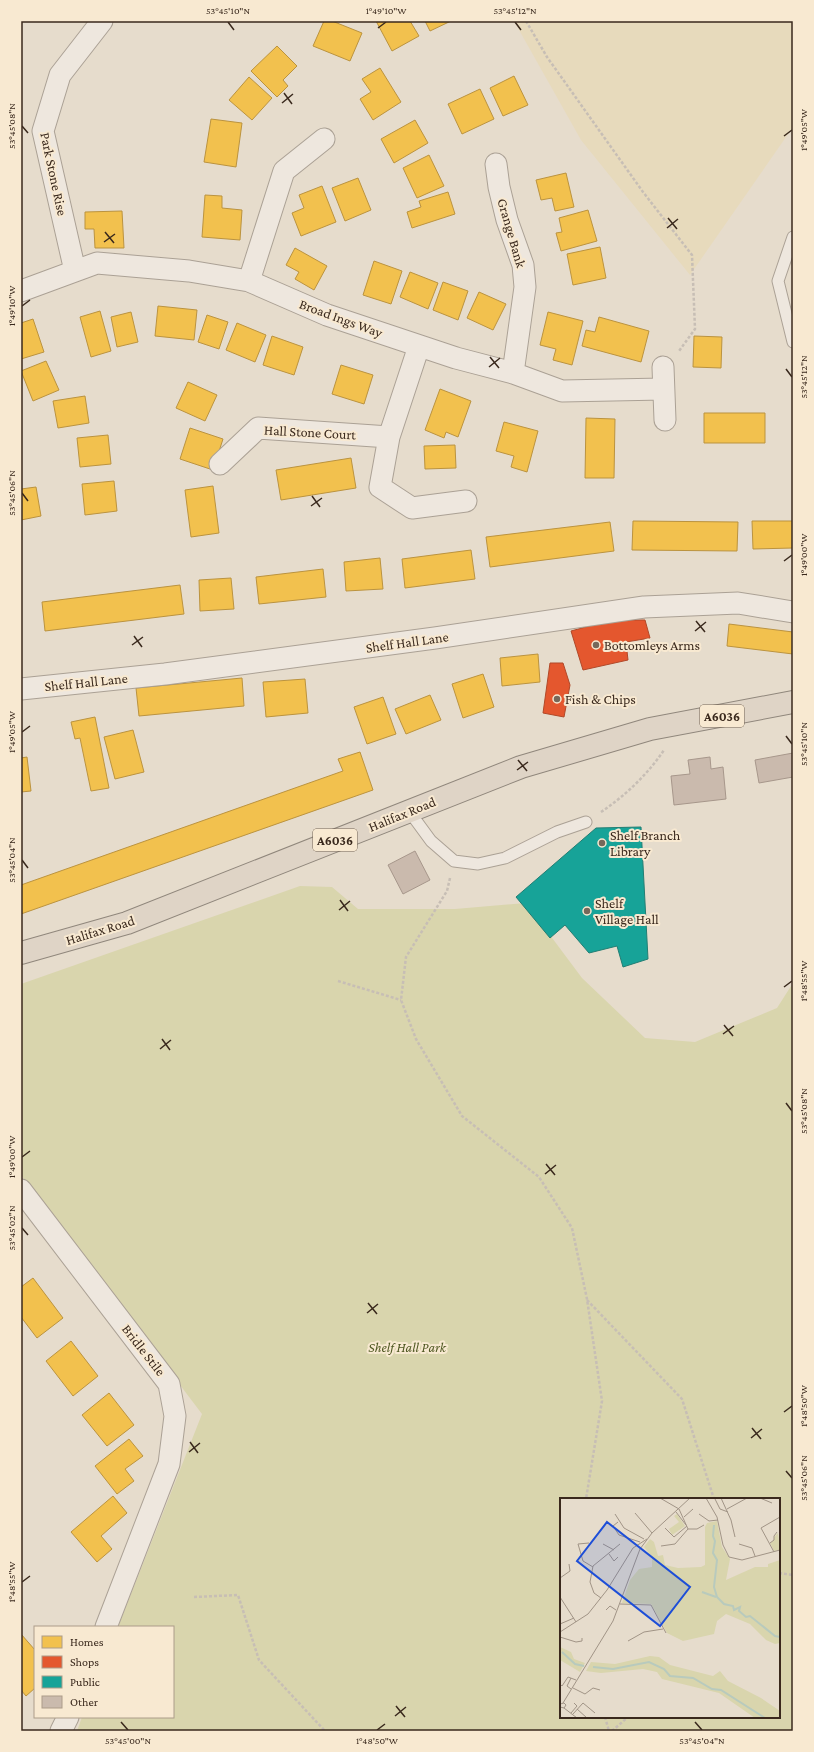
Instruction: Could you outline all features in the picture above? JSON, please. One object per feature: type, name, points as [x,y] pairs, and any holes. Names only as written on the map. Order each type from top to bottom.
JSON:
[{"type":"highway","name":"A6036","points":[[672,725],[793,702]]},
{"type":"highway","name":"Halifax Road","points":[[21,953],[126,923],[521,767],[650,729],[672,725]]},
{"type":"street","name":"Park Stone Rise","points":[[75,271],[43,131],[60,75],[102,21]]},
{"type":"street","points":[[248,282],[284,171],[324,140]]},
{"type":"street","name":"Grange Bank","points":[[496,164],[499,187],[507,220],[523,265],[525,287],[513,373]]},
{"type":"street","name":"Broad Ings Way","points":[[21,291],[97,263],[188,271],[248,282],[327,315],[456,358],[513,373],[562,391],[663,389]]},
{"type":"street","points":[[419,346],[389,437],[380,487],[412,508],[466,501]]},
{"type":"street","points":[[663,367],[665,420]]},
{"type":"street","name":"Hall Stone Court","points":[[220,464],[258,428],[389,437]]},
{"type":"street","name":"Shelf Hall Lane","points":[[21,689],[173,673],[428,639],[644,607],[738,603],[793,612]]},
{"type":"street","name":"Bridle Stile","points":[[21,1190],[170,1384],[175,1416],[169,1464],[106,1626]]},
{"type":"street","points":[[61,1731],[68,1718]]},
{"type":"lane","points":[[793,237],[778,281],[789,311],[793,342]]},
{"type":"lane","points":[[409,811],[431,841],[454,861],[478,864],[505,858],[557,832],[586,822]]},
{"type":"path","points":[[526,21],[547,57],[643,192],[692,256],[695,328],[683,346],[663,367]]},
{"type":"path","points":[[586,822],[616,802],[647,772],[664,751],[672,725]]},
{"type":"path","points":[[454,861],[447,891],[406,957],[401,1000],[416,1039],[462,1116],[539,1177],[572,1228],[587,1299],[602,1401],[586,1498]]},
{"type":"path","points":[[338,981],[401,1000]]},
{"type":"path","points":[[587,1299],[682,1399],[714,1498]]},
{"type":"path","points":[[780,1573],[793,1575]]},
{"type":"path","points":[[194,1597],[238,1595],[259,1660],[325,1731]]},
{"type":"path","points":[[605,1718],[609,1731]]},
{"type":"path","points":[[612,1731],[627,1718]]},
{"type":"shaded area","points":[[514,21],[793,21],[793,127],[690,275],[581,140]]},
{"type":"green space","name":"Shelf Hall Park","points":[[300,886],[332,887],[358,909],[455,909],[526,903],[582,978],[645,1038],[695,1042],[777,1008],[793,983],[793,1731],[77,1731],[82,1718],[174,1718],[174,1626],[118,1626],[202,1414],[21,1175],[21,984]]},
{"type":"building: Homes","points":[[324,21],[332,21],[362,33],[350,61],[313,46]]},
{"type":"building: Homes","points":[[376,21],[410,21],[419,36],[392,51]]},
{"type":"building: Homes","points":[[425,21],[451,21],[430,31]]},
{"type":"building: Homes","points":[[277,46],[297,66],[283,80],[288,86],[277,97],[251,71]]},
{"type":"building: Homes","points":[[380,68],[401,102],[373,120],[360,99],[371,92],[362,79]]},
{"type":"building: Homes","points":[[514,76],[528,105],[503,116],[490,88]]},
{"type":"building: Homes","points":[[249,77],[272,98],[252,120],[229,100]]},
{"type":"building: Homes","points":[[480,89],[494,119],[462,134],[448,104]]},
{"type":"building: Homes","points":[[211,119],[242,123],[236,167],[204,162]]},
{"type":"building: Homes","points":[[415,120],[428,143],[394,163],[381,139]]},
{"type":"building: Homes","points":[[429,155],[444,186],[417,198],[403,168]]},
{"type":"building: Homes","points":[[566,173],[574,207],[555,211],[552,198],[541,200],[536,180]]},
{"type":"building: Homes","points":[[358,178],[371,210],[345,221],[332,188]]},
{"type":"building: Homes","points":[[322,186],[336,222],[301,236],[292,213],[304,208],[299,195]]},
{"type":"building: Homes","points":[[448,192],[455,214],[412,228],[407,212],[421,207],[419,201]]},
{"type":"building: Homes","points":[[205,195],[222,196],[222,208],[242,210],[240,240],[202,237]]},
{"type":"building: Homes","points":[[588,210],[597,241],[561,251],[556,233],[562,232],[559,218]]},
{"type":"building: Homes","points":[[122,211],[124,248],[95,248],[94,229],[85,229],[85,212]]},
{"type":"building: Homes","points":[[600,247],[606,278],[573,285],[567,254]]},
{"type":"building: Homes","points":[[295,248],[327,266],[314,290],[295,279],[299,272],[286,265]]},
{"type":"building: Homes","points":[[374,261],[402,271],[391,304],[363,295]]},
{"type":"building: Homes","points":[[410,272],[438,283],[428,309],[400,297]]},
{"type":"building: Homes","points":[[443,282],[468,291],[458,320],[433,310]]},
{"type":"building: Homes","points":[[479,292],[506,304],[493,330],[467,318]]},
{"type":"building: Homes","points":[[158,306],[197,310],[194,340],[155,336]]},
{"type":"building: Homes","points":[[100,311],[111,351],[91,357],[80,317]]},
{"type":"building: Homes","points":[[131,312],[138,342],[117,347],[111,317]]},
{"type":"building: Homes","points":[[548,312],[583,321],[572,365],[553,360],[556,349],[540,345]]},
{"type":"building: Homes","points":[[207,315],[228,322],[219,349],[198,342]]},
{"type":"building: Homes","points":[[599,317],[649,331],[641,362],[582,346],[586,330],[595,332]]},
{"type":"building: Homes","points":[[33,319],[44,352],[21,359],[21,323]]},
{"type":"building: Homes","points":[[237,323],[266,335],[255,362],[226,350]]},
{"type":"building: Homes","points":[[272,336],[303,347],[294,375],[263,365]]},
{"type":"building: Homes","points":[[694,336],[722,337],[721,368],[693,367]]},
{"type":"building: Homes","points":[[46,361],[59,390],[33,401],[21,371]]},
{"type":"building: Homes","points":[[341,365],[373,375],[364,404],[332,394]]},
{"type":"building: Homes","points":[[188,382],[217,395],[205,421],[176,408]]},
{"type":"building: Homes","points":[[440,389],[471,401],[458,437],[446,432],[444,438],[425,430]]},
{"type":"building: Homes","points":[[85,396],[89,423],[58,428],[53,401]]},
{"type":"building: Homes","points":[[704,413],[765,413],[765,443],[704,443]]},
{"type":"building: Homes","points":[[586,418],[615,419],[614,478],[585,478]]},
{"type":"building: Homes","points":[[504,422],[538,431],[527,472],[511,467],[514,456],[496,451]]},
{"type":"building: Homes","points":[[190,428],[223,439],[213,470],[180,459]]},
{"type":"building: Homes","points":[[108,435],[111,464],[80,467],[77,438]]},
{"type":"building: Homes","points":[[455,445],[456,468],[425,469],[424,446]]},
{"type":"building: Homes","points":[[351,458],[356,488],[281,500],[276,470]]},
{"type":"building: Homes","points":[[114,481],[117,511],[85,515],[82,484]]},
{"type":"building: Homes","points":[[213,486],[219,533],[191,537],[185,490]]},
{"type":"building: Homes","points":[[36,487],[41,516],[21,520],[21,489]]},
{"type":"building: Homes","points":[[633,521],[738,522],[737,551],[632,550]]},
{"type":"building: Homes","points":[[752,521],[793,521],[793,548],[753,549]]},
{"type":"building: Homes","points":[[610,522],[614,551],[490,567],[486,537]]},
{"type":"building: Homes","points":[[471,550],[475,579],[405,588],[402,559]]},
{"type":"building: Homes","points":[[380,558],[383,589],[346,591],[344,562]]},
{"type":"building: Homes","points":[[323,569],[326,597],[259,604],[256,577]]},
{"type":"building: Homes","points":[[231,578],[234,609],[200,611],[199,580]]},
{"type":"building: Homes","points":[[180,585],[184,614],[45,631],[42,602]]},
{"type":"building: Homes","points":[[729,624],[793,632],[793,654],[727,646]]},
{"type":"building: Homes","points":[[538,654],[540,682],[502,686],[500,658]]},
{"type":"building: Homes","points":[[483,674],[494,707],[463,718],[452,684]]},
{"type":"building: Homes","points":[[242,678],[244,706],[139,716],[136,688]]},
{"type":"building: Homes","points":[[305,679],[308,713],[266,717],[263,682]]},
{"type":"building: Homes","points":[[430,695],[441,720],[406,734],[395,709]]},
{"type":"building: Homes","points":[[383,697],[396,734],[367,744],[354,707]]},
{"type":"building: Homes","points":[[95,717],[109,788],[91,791],[80,738],[75,739],[71,722]]},
{"type":"building: Homes","points":[[133,730],[144,772],[115,779],[104,737]]},
{"type":"building: Homes","points":[[360,752],[373,790],[21,914],[21,885],[343,771],[338,759]]},
{"type":"building: Homes","points":[[27,757],[31,791],[21,792],[21,758]]},
{"type":"building: Homes","points":[[33,1278],[63,1318],[37,1338],[21,1317],[21,1287]]},
{"type":"building: Homes","points":[[71,1341],[98,1376],[73,1396],[46,1361]]},
{"type":"building: Homes","points":[[109,1393],[134,1425],[107,1446],[82,1415]]},
{"type":"building: Homes","points":[[129,1439],[143,1456],[125,1469],[134,1481],[117,1494],[95,1466]]},
{"type":"building: Homes","points":[[113,1496],[127,1513],[101,1536],[112,1549],[97,1562],[71,1532]]},
{"type":"building: Homes","points":[[21,1634],[34,1649],[34,1689],[26,1696],[21,1690]]},
{"type":"building: Shops","points":[[611,620],[645,620],[650,638],[626,642],[628,660],[583,670],[571,631]]},
{"type":"building: Shops","points":[[550,663],[563,663],[570,685],[564,717],[543,713]]},
{"type":"building: Public","name":"Shelf Village Hall","points":[[641,827],[648,959],[623,967],[617,946],[589,953],[565,925],[550,938],[516,897],[596,828]]},
{"type":"building: Other","points":[[793,753],[793,777],[759,783],[755,760]]},
{"type":"building: Other","points":[[710,757],[711,769],[723,767],[726,799],[674,805],[671,776],[690,774],[688,760]]},
{"type":"building: Other","points":[[415,851],[430,880],[403,894],[388,865]]},
{"type":"place","name":"Bottomleys Arms","points":[[596,645]]},
{"type":"place","name":"Fish & Chips","points":[[557,699]]},
{"type":"place","name":"Shelf Branch Library","points":[[602,843]]},
{"type":"place","name":"Shelf Village Hall","points":[[587,911]]}]
